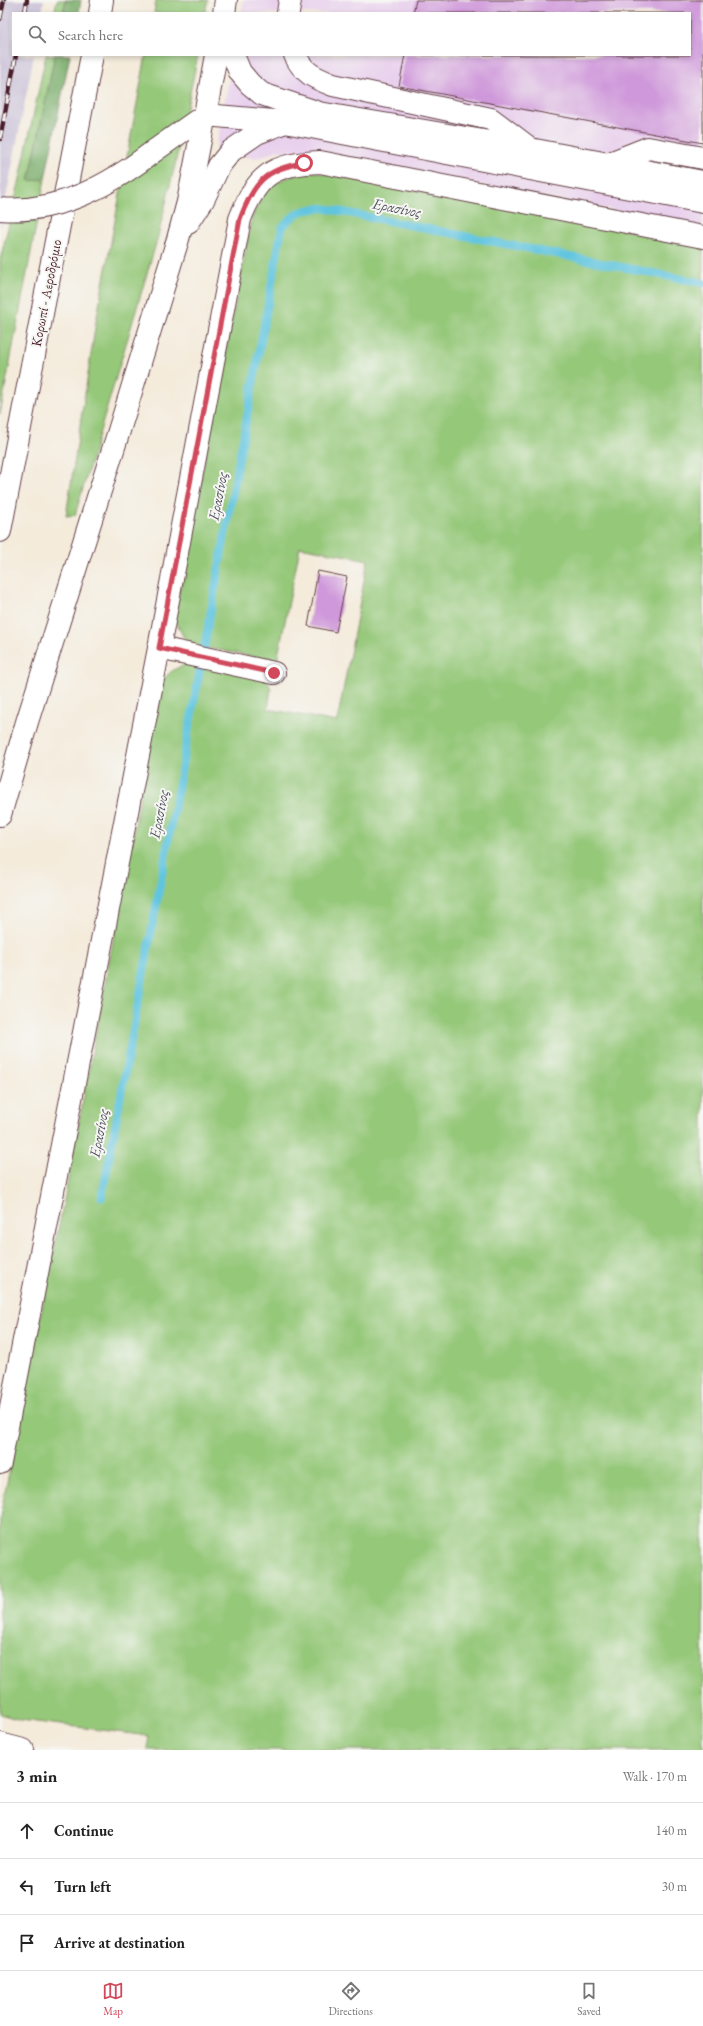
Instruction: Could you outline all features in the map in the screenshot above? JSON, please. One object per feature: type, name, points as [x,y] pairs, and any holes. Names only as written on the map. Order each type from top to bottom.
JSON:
[{"type":"main road","points":[[100,12],[102,0]]},
{"type":"main road","points":[[224,12],[226,0]]},
{"type":"main road","points":[[288,12],[290,0]]},
{"type":"main road","name":"Κορωπί - Αεροδρόμιο","points":[[0,531],[92,56]]},
{"type":"main road","points":[[0,815],[27,722],[178,238],[188,202],[216,56]]},
{"type":"main road","points":[[233,56],[240,72],[250,84],[262,94],[320,113],[530,149],[605,165],[703,182]]},
{"type":"main road","points":[[295,56],[298,62],[312,76],[333,85],[491,119],[530,149]]},
{"type":"main road","points":[[0,209],[26,210],[67,201],[108,183],[129,170],[205,115],[285,122],[703,202]]},
{"type":"main road","points":[[178,238],[203,200],[220,166],[231,151],[257,133],[285,122]]},
{"type":"main road","points":[[605,165],[648,148],[703,158]]},
{"type":"main road","points":[[0,1463],[170,650],[240,219],[251,193],[258,182],[268,175],[291,164],[320,162],[703,236]]},
{"type":"main road","points":[[170,650],[274,673]]},
{"type":"main road","points":[[0,1744],[23,1750]]},
{"type":"shaded area","points":[[0,0],[44,0],[42,12],[12,12],[12,56],[34,56],[0,228]]},
{"type":"shaded area","points":[[244,0],[703,0],[703,227],[296,150],[277,151],[257,158],[215,154],[233,56],[691,56],[691,12],[241,12]]},
{"type":"green space","points":[[57,0],[66,0],[63,12],[54,12]]},
{"type":"green space","points":[[66,0],[81,0],[79,12],[63,12]]},
{"type":"green space","points":[[156,0],[208,0],[205,12],[154,12]]},
{"type":"green space","points":[[46,56],[55,56],[29,181],[45,179],[0,414],[0,260],[19,183]]},
{"type":"green space","points":[[55,56],[70,56],[45,179],[29,181]]},
{"type":"green space","points":[[146,56],[198,56],[175,165],[157,240],[75,515],[66,516],[96,322]]},
{"type":"green space","points":[[315,172],[703,244],[703,1750],[147,1750],[149,1736],[21,1720],[0,1714],[0,1517],[65,1196],[162,682],[167,675],[174,670],[189,664],[266,678],[271,689],[268,709],[337,722],[368,560],[300,547],[277,661],[197,646],[184,638],[174,618],[252,218],[262,197],[275,184],[292,176]]},
{"type":"building","points":[[416,0],[703,0],[703,143],[399,86],[405,56],[691,56],[691,12],[413,12]]},
{"type":"building","points":[[318,571],[347,577],[336,632],[308,626]]},
{"type":"waterway","name":"Ερασίνος","points":[[102,1197],[282,228],[291,218],[300,212],[310,209],[323,208],[703,283]]},
{"type":"railway","points":[[0,19],[4,0]]},
{"type":"railway","points":[[25,12],[27,0]]},
{"type":"railway","points":[[0,139],[16,56]]},
{"type":"route","points":[[274,673],[159,648],[240,219],[244,207],[258,182],[279,169],[291,164],[304,163]]}]
